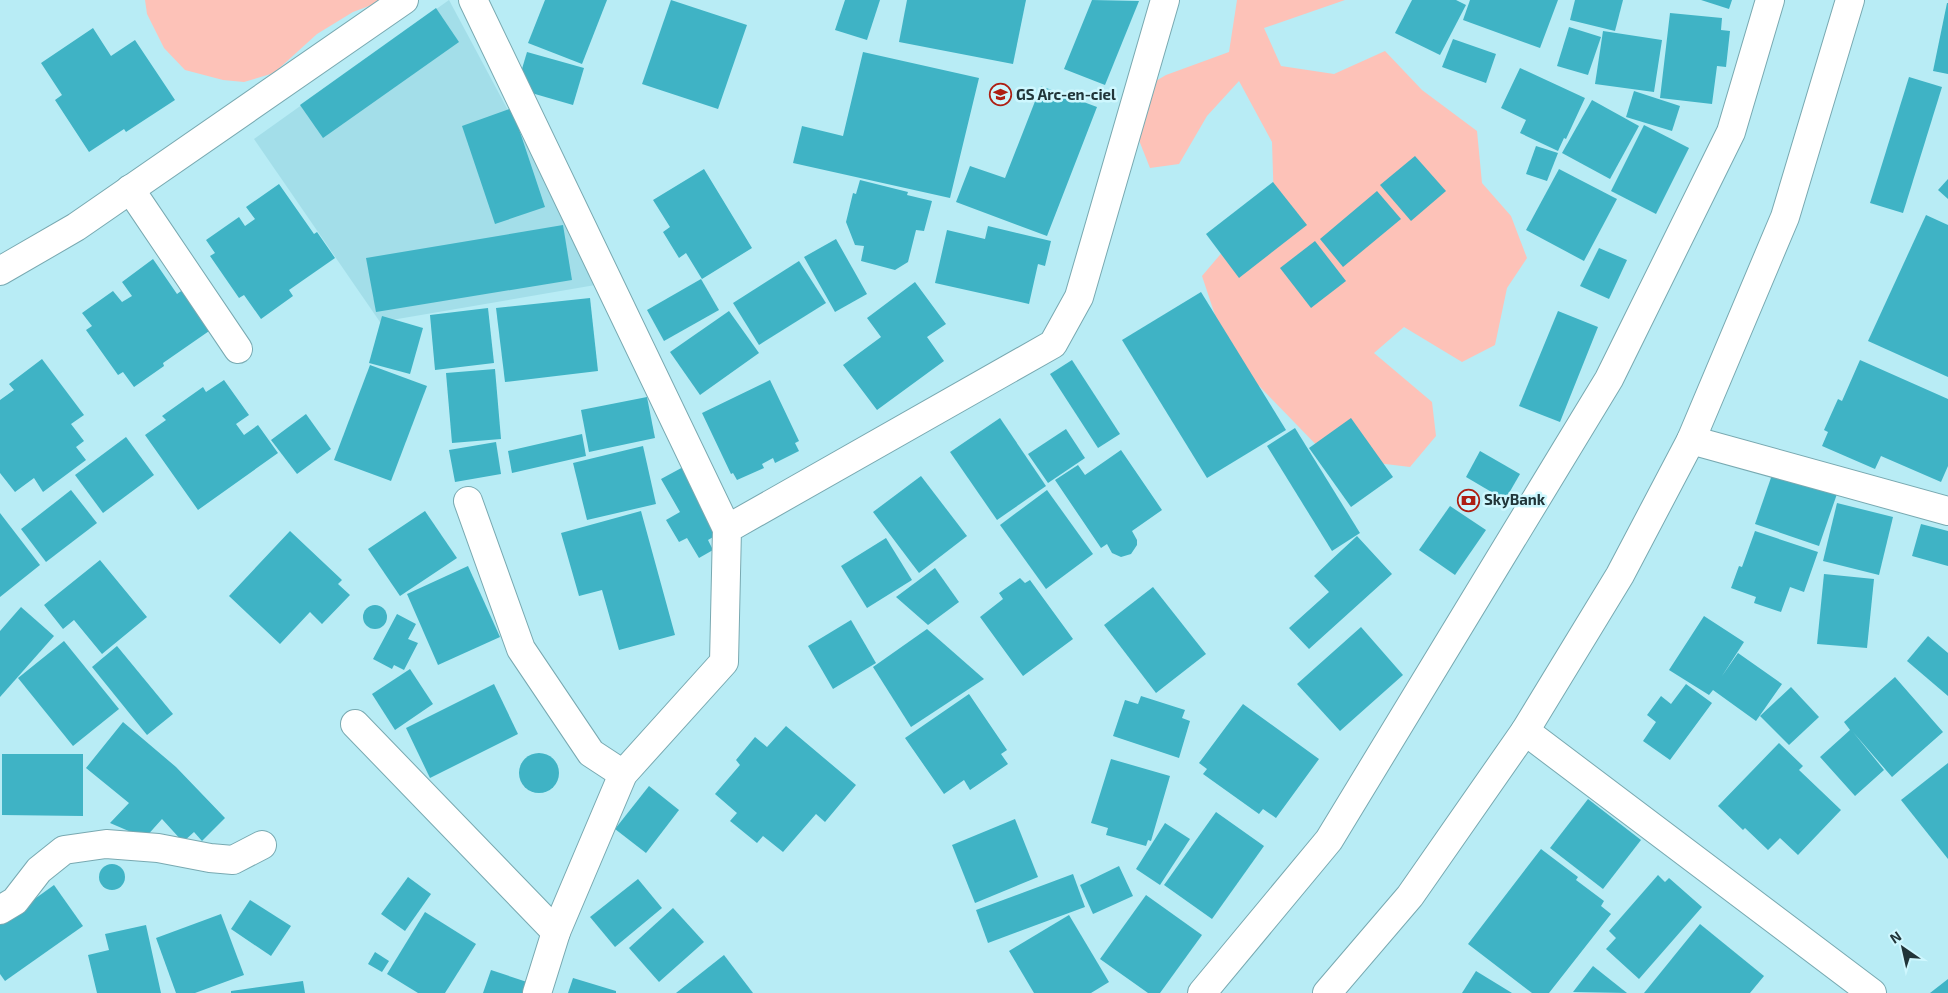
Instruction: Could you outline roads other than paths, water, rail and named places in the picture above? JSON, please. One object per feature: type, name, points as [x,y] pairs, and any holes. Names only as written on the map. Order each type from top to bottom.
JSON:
[{"type":"street","points":[[0,271],[76,227],[404,0]]},
{"type":"street","points":[[473,0],[727,529],[724,662],[623,774],[556,932],[537,993]]},
{"type":"street","points":[[727,529],[1053,344],[1079,297],[1165,0]]},
{"type":"street","points":[[1202,993],[1329,840],[1609,378],[1731,132],[1770,0]]},
{"type":"street","points":[[1327,993],[1410,896],[1525,731],[1620,575],[1691,440],[1785,217],[1850,0]]},
{"type":"street","points":[[130,189],[238,348]]},
{"type":"street","points":[[1691,440],[1948,511]]},
{"type":"street","points":[[468,501],[521,649],[591,753],[623,774]]},
{"type":"street","points":[[355,724],[556,932]]},
{"type":"street","points":[[1525,731],[1872,993]]},
{"type":"street","points":[[0,910],[15,901],[39,870],[64,850],[106,844],[158,848],[210,858],[233,860],[262,845]]},
{"type":"place","name":"GS Arc-en-ciel","points":[[1000,95]]},
{"type":"place","name":"SkyBank","points":[[1468,500]]}]
